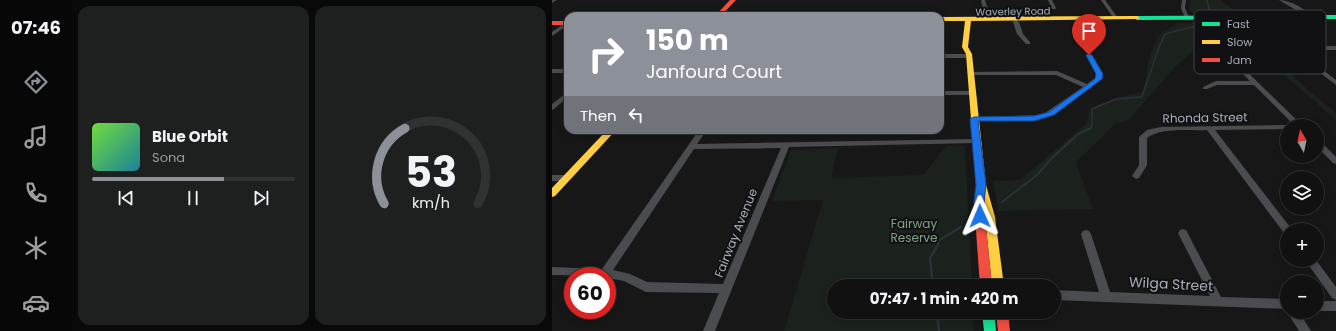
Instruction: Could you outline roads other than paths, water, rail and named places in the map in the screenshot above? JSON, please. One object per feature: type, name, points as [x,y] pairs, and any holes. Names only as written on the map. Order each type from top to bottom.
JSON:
[{"type":"main road","points":[[722,12],[733,0]]},
{"type":"main road","name":"Waverley Road","points":[[1326,17],[1336,17]]},
{"type":"main road","name":"Waverley Road","points":[[944,21],[959,24],[994,20],[1194,18]]},
{"type":"main road","name":"Waverley Road","points":[[944,20],[974,22]]},
{"type":"main road","points":[[994,20],[980,25],[974,22],[972,47],[969,55],[981,185],[990,217],[997,279]]},
{"type":"main road","points":[[552,23],[564,23]]},
{"type":"main road","points":[[552,194],[608,134]]},
{"type":"main road","points":[[981,185],[979,201],[985,279]]},
{"type":"main road","points":[[989,319],[990,331]]},
{"type":"main road","points":[[1003,319],[1004,331]]},
{"type":"street","points":[[974,22],[983,0]]},
{"type":"street","points":[[1050,0],[1054,8]]},
{"type":"street","points":[[1103,0],[1116,18]]},
{"type":"street","points":[[1184,0],[1182,8],[1191,18]]},
{"type":"street","points":[[1281,0],[1300,10]]},
{"type":"street","points":[[1015,20],[1020,34],[1028,43]]},
{"type":"street","points":[[552,34],[564,26]]},
{"type":"street","points":[[1326,48],[1336,48]]},
{"type":"street","points":[[944,56],[969,55]]},
{"type":"street","points":[[974,119],[1044,117],[1090,87],[1098,79],[1099,74],[1089,55]]},
{"type":"street","points":[[552,71],[564,71]]},
{"type":"street","points":[[970,73],[1057,73],[1090,87]]},
{"type":"street","points":[[1246,74],[1292,119]]},
{"type":"street","points":[[1324,74],[1336,83]]},
{"type":"street","points":[[1205,88],[1216,83],[1254,82]]},
{"type":"street","points":[[944,93],[972,93]]},
{"type":"street","points":[[552,108],[564,98]]},
{"type":"street","name":"Rhonda Street","points":[[1136,176],[1143,165],[1143,137],[1150,132],[1161,129],[1280,127]]},
{"type":"street","points":[[1210,129],[1282,223]]},
{"type":"street","points":[[608,267],[700,134]]},
{"type":"street","points":[[692,147],[976,141]]},
{"type":"street","name":"Fairway Avenue","points":[[709,331],[786,145]]},
{"type":"street","points":[[1324,150],[1336,162]]},
{"type":"street","points":[[552,178],[567,178]]},
{"type":"street","points":[[1086,234],[1106,296]]},
{"type":"street","points":[[1183,234],[1218,302]]},
{"type":"street","points":[[1315,267],[1336,295]]},
{"type":"street","points":[[552,271],[564,271]]},
{"type":"street","points":[[616,275],[626,277],[646,287],[727,289]]},
{"type":"street","name":"Wilga Street","points":[[1061,295],[1280,304]]},
{"type":"street","points":[[1324,306],[1336,306]]},
{"type":"street","points":[[1297,319],[1305,331]]},
{"type":"waterway","points":[[1207,0],[1210,10]]},
{"type":"waterway","points":[[1091,128],[1092,126],[1092,109],[1116,99],[1142,97],[1165,34],[1194,27]]},
{"type":"waterway","points":[[1002,202],[1037,175],[1052,158],[1078,134],[1091,128]]},
{"type":"waterway","points":[[932,279],[930,258],[938,245],[938,241],[961,227]]},
{"type":"waterway","points":[[938,319],[939,331]]},
{"type":"park label","name":"Fairway Reserve","points":[[914,231]]}]
